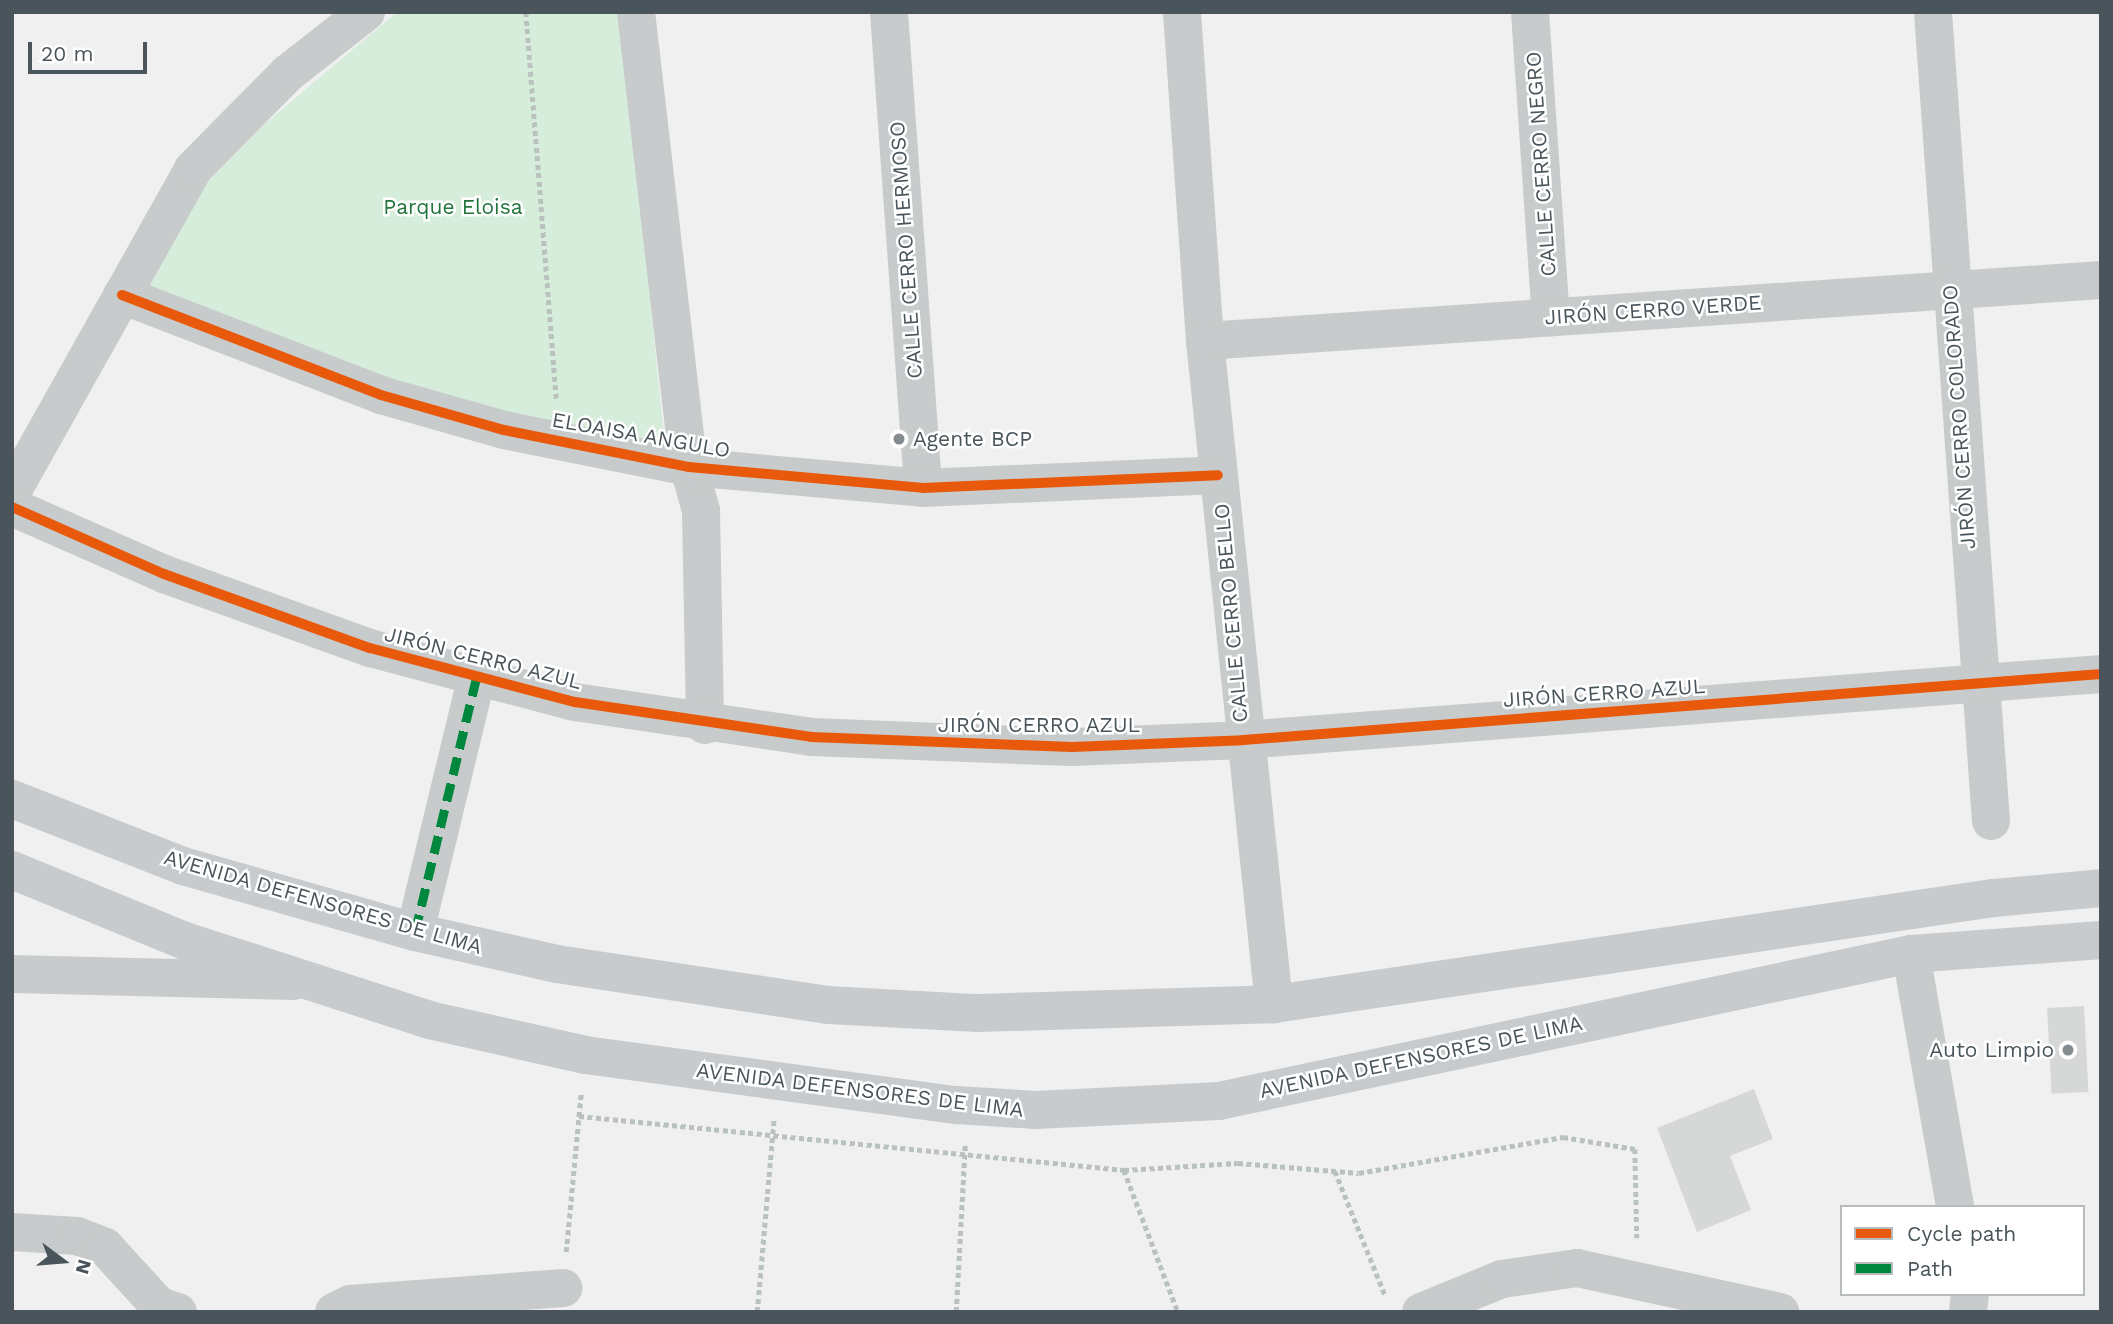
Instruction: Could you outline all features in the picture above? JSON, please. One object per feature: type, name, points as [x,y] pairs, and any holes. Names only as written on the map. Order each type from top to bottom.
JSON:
[{"type":"main road","name":"AVENIDA DEFENSORES DE LIMA","points":[[12,799],[183,866],[415,932],[557,964],[828,1005],[1050,1014],[1274,1004],[1994,898],[2101,888]]},
{"type":"main road","name":"AVENIDA DEFENSORES DE LIMA","points":[[12,870],[295,981],[429,1020],[584,1055],[776,1083],[957,1105],[1036,1110],[1219,1101],[1911,954],[2101,940]]},
{"type":"street","points":[[12,492],[193,169],[288,73],[366,12]]},
{"type":"street","points":[[636,12],[689,467],[701,511],[705,725]]},
{"type":"street","name":"CALLE CERRO HERMOSO","points":[[889,12],[923,488]]},
{"type":"street","name":"CALLE CERRO BELLO","points":[[1182,12],[1205,341],[1243,740],[1274,1004]]},
{"type":"street","name":"CALLE CERRO NEGRO","points":[[1530,12],[1551,317]]},
{"type":"street","name":"JIRÓN CERRO COLORADO","points":[[1933,12],[1977,684],[1991,821]]},
{"type":"street","name":"JIRÓN CERRO VERDE","points":[[1205,341],[2101,280]]},
{"type":"street","name":"ELOAISA ANGULO","points":[[122,295],[381,395],[560,441],[689,467],[923,488],[1218,475]]},
{"type":"street","name":"JIRÓN CERRO AZUL","points":[[12,507],[262,611],[370,648],[575,702],[705,725],[950,745],[1243,740],[2101,674]]},
{"type":"street","points":[[415,932],[477,676]]},
{"type":"street","points":[[1911,954],[1955,1205]]},
{"type":"street","points":[[12,974],[295,981]]},
{"type":"street","points":[[12,1232],[77,1236],[105,1247],[159,1306],[178,1312]]},
{"type":"street","points":[[1404,1305],[1502,1279],[1577,1268],[1780,1312]]},
{"type":"street","points":[[334,1312],[362,1303],[563,1288]]},
{"type":"path","points":[[526,12],[560,441]]},
{"type":"path","points":[[563,1288],[584,1055]]},
{"type":"path","points":[[757,1312],[776,1083]]},
{"type":"path","points":[[957,1105],[968,1155],[957,1311]]},
{"type":"path","points":[[579,1116],[1124,1170],[1238,1163],[1359,1173],[1563,1137],[1635,1149],[1637,1238]]},
{"type":"path","points":[[1124,1170],[1178,1312]]},
{"type":"path","points":[[1335,1171],[1404,1305]]},
{"type":"green space","name":"Parque Eloisa","points":[[397,12],[621,12],[665,446],[488,413],[321,358],[148,287],[208,172]]},
{"type":"building","name":"Auto Limpio","points":[[2084,1006],[2089,1092],[2052,1094],[2047,1008]]},
{"type":"building","points":[[1754,1089],[1773,1139],[1730,1156],[1751,1210],[1697,1232],[1657,1128]]},
{"type":"marked path","points":[[415,932],[477,676]]},
{"type":"cycle path","points":[[122,295],[381,395],[504,430],[689,467],[923,488],[1218,475]]},
{"type":"cycle path","points":[[12,507],[164,574],[370,648],[575,702],[811,737],[1072,747],[1243,740],[2101,674]]},
{"type":"place","name":"Agente BCP","points":[[899,439]]},
{"type":"place","name":"Auto Limpio","points":[[2068,1050]]}]
